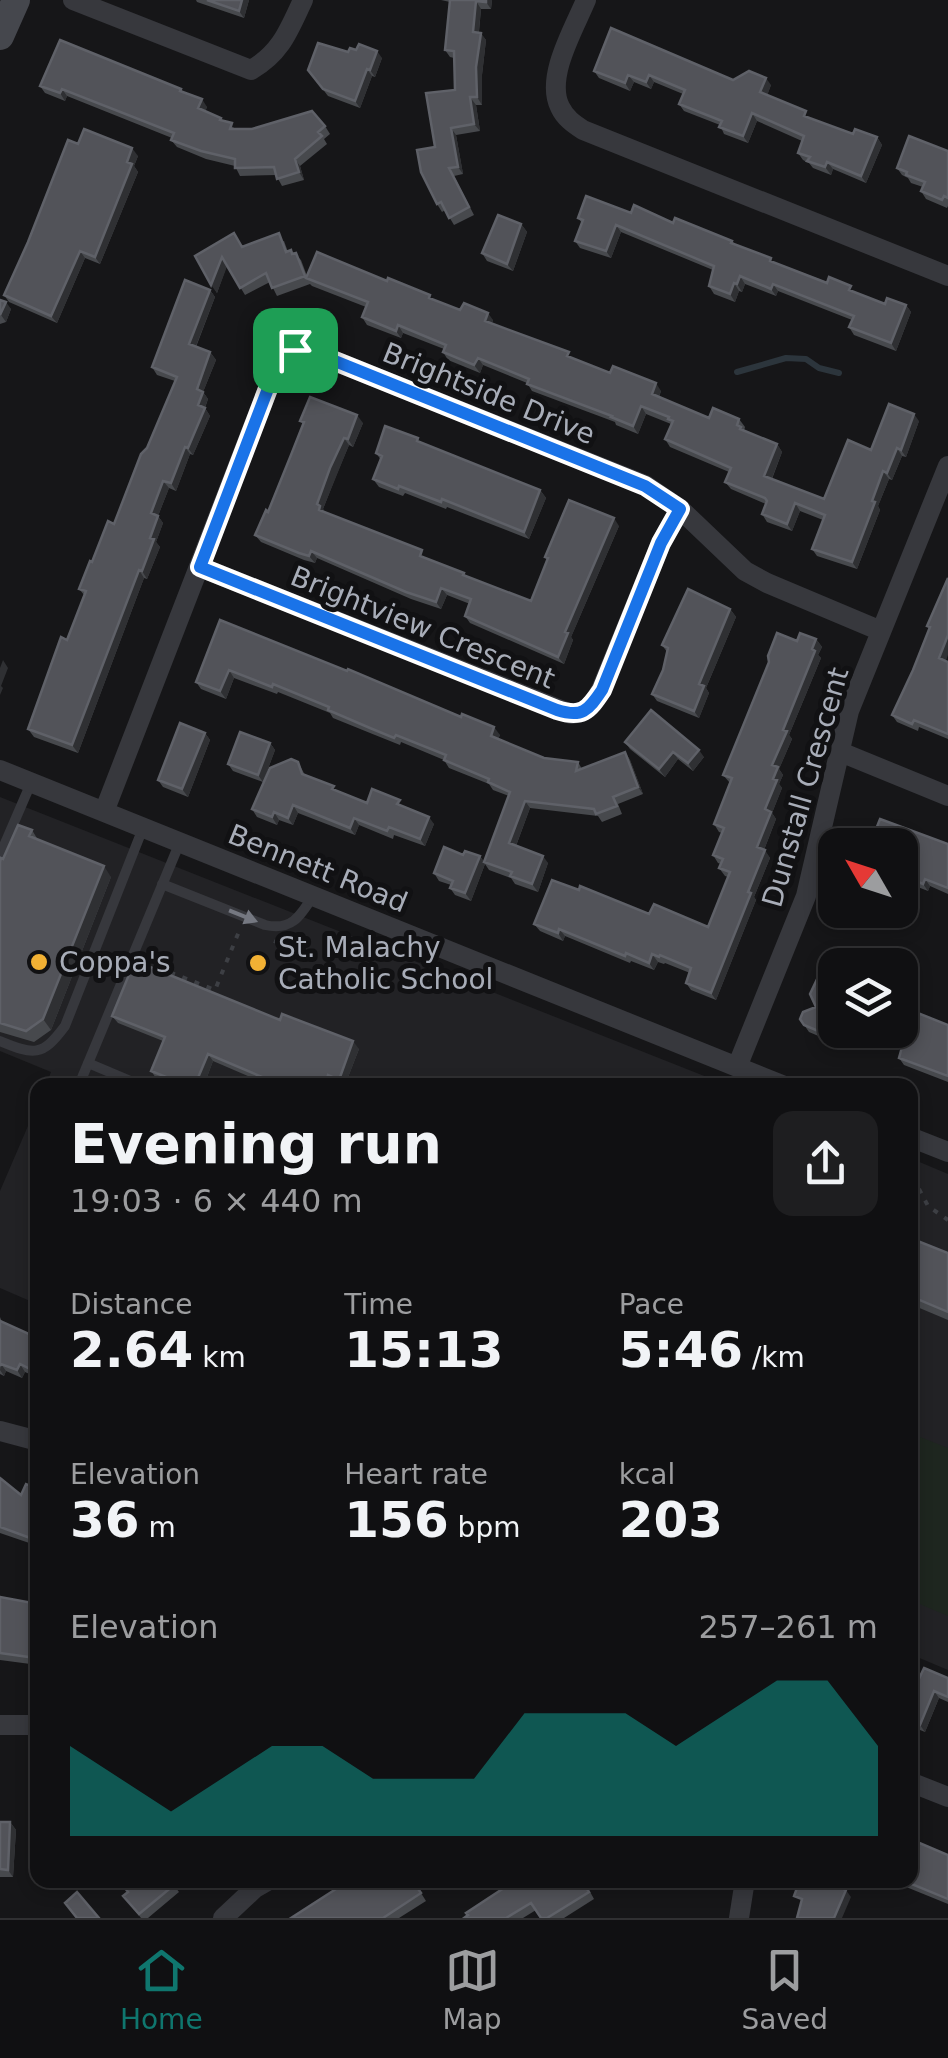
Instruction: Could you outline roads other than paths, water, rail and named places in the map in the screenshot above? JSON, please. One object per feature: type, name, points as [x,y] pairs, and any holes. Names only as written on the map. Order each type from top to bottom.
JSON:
[{"type":"main road","points":[[0,36],[16,0]]},
{"type":"street","points":[[73,0],[251,70],[270,59],[303,0]]},
{"type":"street","points":[[586,0],[558,70],[555,91],[568,119],[583,130],[948,276]]},
{"type":"street","name":"Brightside Drive","points":[[104,812],[274,373],[281,358],[295,350],[310,351],[645,486],[680,509],[745,571],[881,631]]},
{"type":"street","name":"Dunstall Crescent","points":[[737,1067],[806,896],[849,711],[942,500],[948,466]]},
{"type":"street","name":"Brightview Crescent","points":[[200,567],[571,714],[583,713],[602,690],[661,543],[680,509]]},
{"type":"street","points":[[838,751],[948,796]]},
{"type":"street","name":"Bennett Road","points":[[0,770],[764,1078]]},
{"type":"street","points":[[918,1140],[948,1152]]},
{"type":"street","points":[[0,1431],[30,1439]]},
{"type":"street","points":[[0,1725],[30,1725]]},
{"type":"street","points":[[918,1785],[948,1798]]},
{"type":"street","points":[[223,1918],[252,1888]]},
{"type":"street","points":[[739,1918],[745,1888]]},
{"type":"lane","points":[[0,855],[31,783]]},
{"type":"lane","points":[[0,1041],[28,1052],[40,1051],[65,1026],[142,828]]},
{"type":"lane","points":[[82,1078],[180,842]]},
{"type":"lane","points":[[162,884],[277,928],[297,920],[313,896]]},
{"type":"lane","points":[[88,1063],[123,1078]]},
{"type":"waterway","points":[[737,372],[786,358],[806,359],[819,368],[839,373]]},
{"type":"place","name":"Coppa's","points":[[39,962]]},
{"type":"place","name":"St. Malachy Catholic School","points":[[258,963]]}]
